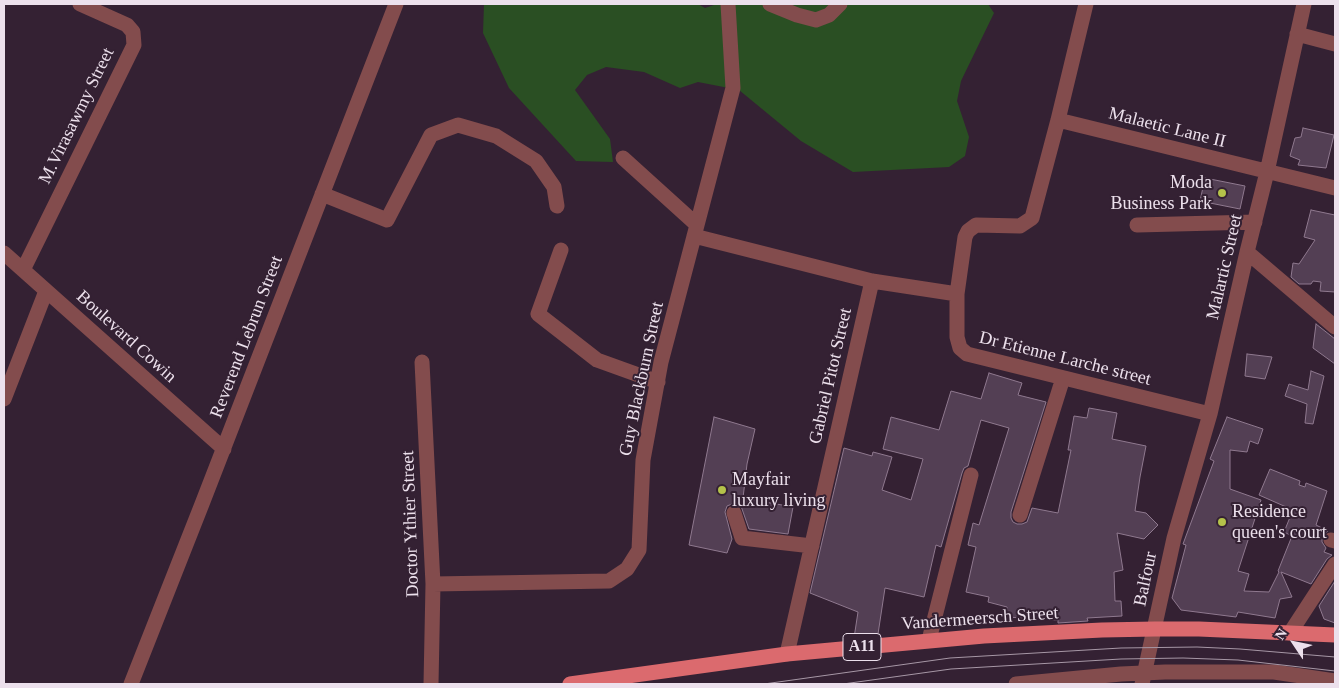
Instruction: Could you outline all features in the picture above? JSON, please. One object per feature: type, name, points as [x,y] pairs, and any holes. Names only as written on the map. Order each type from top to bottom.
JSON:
[{"type":"main road","name":"Vandermeersch Street","points":[[570,684],[787,654],[929,640],[1092,630],[1154,629],[1335,635]]},
{"type":"street","name":"M.Virasawmy Street","points":[[23,270],[134,45],[133,32],[127,25],[80,4]]},
{"type":"street","name":"Reverend Lebrun Street","points":[[131,684],[396,4]]},
{"type":"street","name":"Guy Blackburn Street","points":[[433,584],[609,581],[627,569],[639,550],[643,460],[661,362],[732,88],[728,4]]},
{"type":"street","points":[[770,4],[797,15],[816,20],[829,15],[840,4]]},
{"type":"street","name":"Dr Etienne Larche street","points":[[1086,4],[1032,218],[1020,226],[976,225],[968,231],[965,238],[957,294],[956,337],[960,348],[967,354],[1210,414]]},
{"type":"street","name":"Malartic Street","points":[[1174,538],[1210,414],[1304,4]]},
{"type":"street","points":[[1297,34],[1335,44]]},
{"type":"street","name":"Malaetic Lane II","points":[[1058,120],[1335,188]]},
{"type":"street","points":[[322,194],[387,220],[430,134],[458,125],[496,136],[536,161],[554,187],[557,206]]},
{"type":"street","points":[[623,158],[695,230],[872,281],[957,294]]},
{"type":"street","points":[[1137,225],[1255,222]]},
{"type":"street","points":[[561,250],[538,314],[596,360],[658,382]]},
{"type":"street","points":[[1247,252],[1335,327]]},
{"type":"street","name":"Boulevard Cowin","points":[[4,253],[224,449]]},
{"type":"street","name":"Gabriel Pitot Street","points":[[787,654],[872,281]]},
{"type":"street","points":[[4,398],[46,291]]},
{"type":"street","name":"Doctor Ythier Street","points":[[422,362],[433,584],[431,684]]},
{"type":"street","points":[[1020,515],[1063,378]]},
{"type":"street","points":[[929,640],[971,475]]},
{"type":"street","points":[[734,513],[742,538],[812,546]]},
{"type":"street","name":"Balfour","points":[[1143,679],[1174,538]]},
{"type":"street","points":[[1290,633],[1335,564]]},
{"type":"street","points":[[1016,684],[1121,674],[1143,679],[1274,672],[1335,681]]},
{"type":"green space","points":[[484,4],[698,4],[705,8],[717,4],[988,4],[994,13],[961,81],[957,101],[969,137],[965,156],[949,167],[853,172],[801,141],[739,90],[698,82],[680,88],[644,72],[606,67],[587,75],[575,90],[610,139],[613,162],[576,161],[509,88],[483,33]]},
{"type":"building","points":[[1303,128],[1334,135],[1326,168],[1298,165],[1300,160],[1290,156],[1295,138],[1301,137]]},
{"type":"building","name":"Moda Business Park","points":[[1205,178],[1245,186],[1240,209],[1200,201]]},
{"type":"building","points":[[1311,210],[1335,215],[1335,292],[1320,291],[1321,282],[1313,281],[1311,284],[1299,284],[1291,277],[1293,263],[1299,264],[1315,240],[1304,237]]},
{"type":"building","points":[[1316,324],[1335,339],[1335,364],[1313,348]]},
{"type":"building","points":[[1247,354],[1272,357],[1265,379],[1245,376]]},
{"type":"building","points":[[1311,371],[1324,376],[1313,424],[1305,423],[1307,404],[1285,396],[1289,384],[1308,390]]},
{"type":"building","points":[[989,373],[1022,383],[1018,395],[1046,402],[1011,512],[1013,522],[1017,524],[1027,522],[1032,508],[1058,513],[1071,450],[1068,450],[1074,416],[1087,418],[1089,408],[1117,413],[1112,439],[1146,446],[1135,511],[1146,513],[1158,525],[1144,539],[1117,533],[1123,570],[1114,572],[1115,601],[1121,601],[1122,616],[1087,618],[1088,621],[1058,623],[1058,620],[1006,617],[1007,607],[988,602],[989,597],[966,592],[976,547],[968,545],[973,523],[979,525],[1009,428],[981,420],[968,466],[964,468],[962,473],[941,547],[936,545],[924,597],[885,588],[878,634],[854,638],[858,612],[810,593],[844,448],[872,456],[873,452],[892,457],[882,490],[911,500],[923,459],[883,449],[891,417],[939,430],[951,391],[981,399]]},
{"type":"building","name":"Mayfair luxury living","points":[[714,417],[755,429],[747,464],[743,498],[793,507],[788,534],[749,529],[741,506],[732,504],[727,506],[725,512],[732,539],[727,553],[689,545]]},
{"type":"building","points":[[1227,417],[1263,429],[1258,444],[1250,441],[1247,452],[1230,450],[1230,489],[1261,500],[1238,571],[1249,574],[1244,591],[1269,592],[1279,572],[1292,536],[1284,532],[1293,510],[1259,495],[1270,469],[1300,481],[1299,485],[1305,487],[1306,483],[1327,491],[1316,525],[1328,531],[1324,534],[1322,542],[1326,548],[1324,552],[1332,555],[1327,559],[1311,584],[1281,572],[1292,597],[1280,599],[1275,618],[1238,612],[1236,617],[1181,610],[1172,598],[1186,545],[1183,544],[1214,461],[1210,459]]},
{"type":"building","points":[[1335,581],[1335,623],[1324,619],[1319,606]]},
{"type":"tram line","points":[[764,684],[950,658],[1121,648],[1197,647],[1335,657]]},
{"type":"tram line","points":[[843,684],[951,669],[1121,659],[1183,658],[1238,660],[1335,671]]},
{"type":"place","name":"Moda Business Park","points":[[1222,193]]},
{"type":"place","name":"Mayfair luxury living","points":[[722,490]]},
{"type":"place","name":"Residence queen's court","points":[[1222,522]]}]
